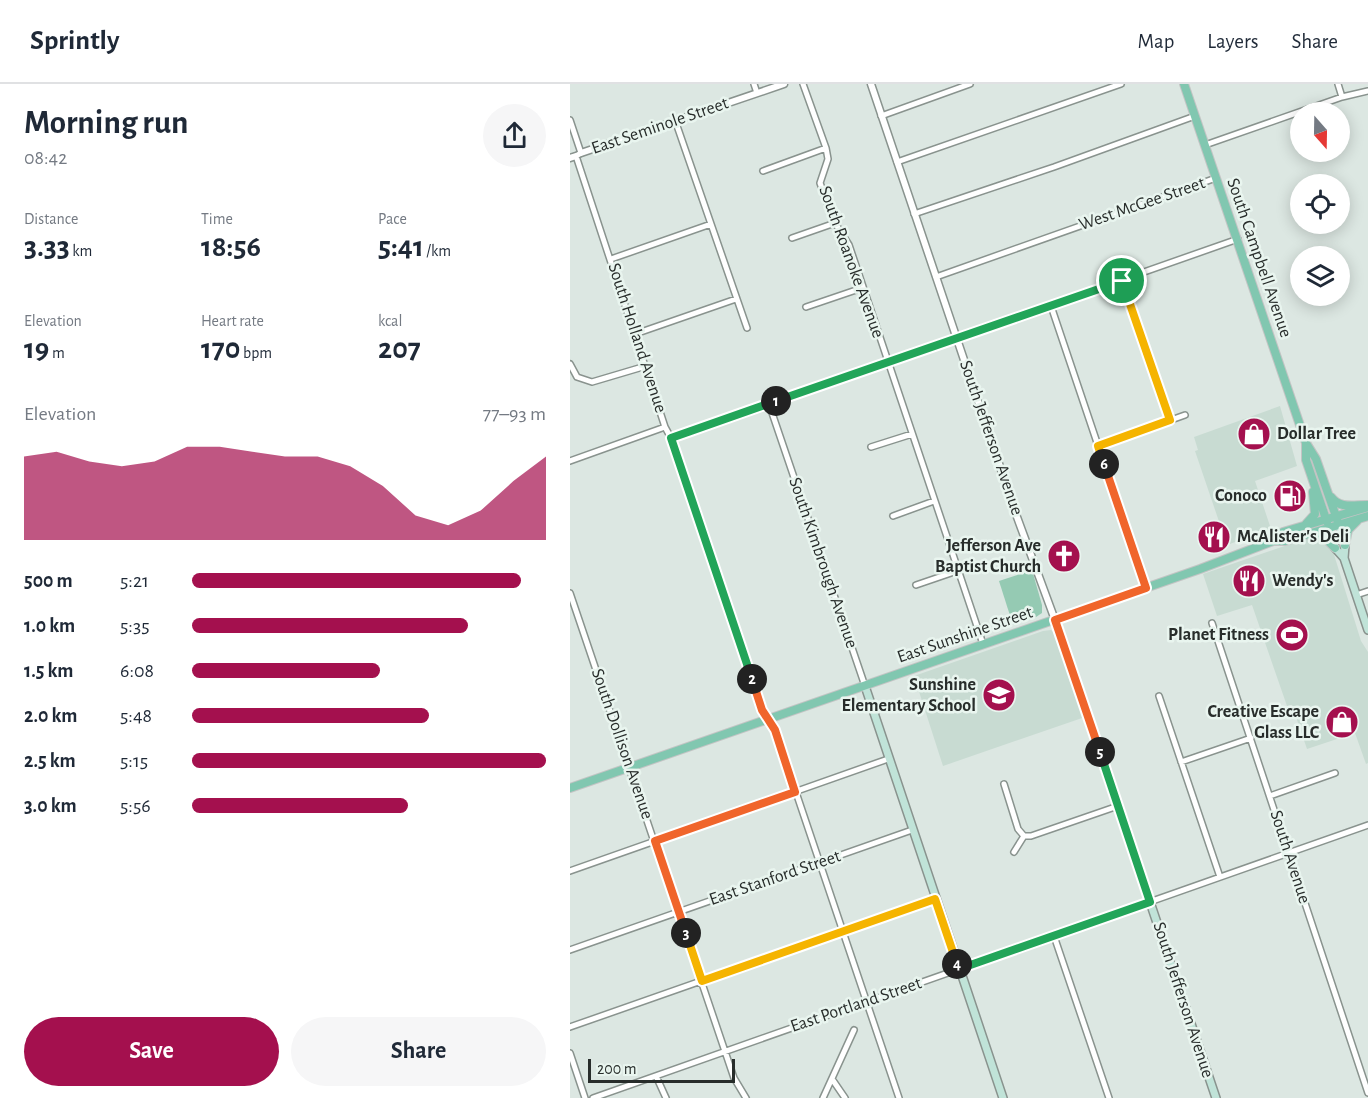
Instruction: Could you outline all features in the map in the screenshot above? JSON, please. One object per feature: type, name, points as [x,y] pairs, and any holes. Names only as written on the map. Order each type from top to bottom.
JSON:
[{"type":"main road","name":"South Campbell Avenue","points":[[1184,84],[1306,442],[1312,450],[1328,492],[1345,545],[1344,558],[1368,630]]},
{"type":"main road","name":"South Campbell Avenue","points":[[1306,442],[1306,460],[1313,482],[1335,548],[1344,558]]},
{"type":"main road","points":[[1302,526],[1315,514],[1313,482]]},
{"type":"main road","points":[[1328,492],[1333,501],[1340,505],[1368,506]]},
{"type":"main road","points":[[1273,541],[1286,541],[1305,535],[1368,506]]},
{"type":"main road","points":[[1337,521],[1365,517]]},
{"type":"main road","points":[[1345,545],[1348,530],[1365,517]]},
{"type":"main road","points":[[1273,541],[1282,532],[1302,526],[1328,524]]},
{"type":"main road","points":[[1305,535],[1324,538],[1335,548]]},
{"type":"main road","name":"East Sunshine Street","points":[[570,788],[1055,620],[1273,541]]},
{"type":"main road","name":"South Jefferson Avenue","points":[[1055,620],[1216,1098]]},
{"type":"main road","name":"South Kimbrough Avenue","points":[[865,686],[1003,1098]]},
{"type":"street","points":[[754,84],[757,93]]},
{"type":"street","name":"East Seminole Street","points":[[576,156],[783,84]]},
{"type":"street","name":"South Roanoke Avenue","points":[[803,84],[828,159],[820,183],[835,223],[849,245],[983,644]]},
{"type":"street","name":"South Jefferson Avenue","points":[[871,84],[1020,524],[1055,620]]},
{"type":"street","points":[[881,116],[970,84]]},
{"type":"street","points":[[897,162],[1121,84]]},
{"type":"street","points":[[1338,84],[1342,97]]},
{"type":"street","points":[[1205,145],[1342,97],[1368,91]]},
{"type":"street","points":[[914,214],[1195,116]]},
{"type":"street","name":"South Holland Avenue","points":[[570,120],[576,156],[665,427],[671,438],[762,710],[775,730],[899,1098]]},
{"type":"street","points":[[675,120],[747,328]]},
{"type":"street","points":[[763,171],[826,148]]},
{"type":"street","name":"West McGee Street","points":[[936,277],[1216,178]]},
{"type":"street","points":[[792,238],[835,223]]},
{"type":"street","points":[[611,259],[711,224]]},
{"type":"street","points":[[671,438],[1238,239]]},
{"type":"street","points":[[1122,281],[1170,420]]},
{"type":"street","points":[[806,307],[862,288]]},
{"type":"street","points":[[635,334],[736,298]]},
{"type":"street","points":[[1051,306],[1146,588]]},
{"type":"street","points":[[570,364],[577,377],[592,382],[646,366]]},
{"type":"street","name":"South Kimbrough Avenue","points":[[770,404],[865,686]]},
{"type":"street","points":[[1098,446],[1185,415]]},
{"type":"street","points":[[570,461],[665,427]]},
{"type":"street","points":[[871,447],[912,434]]},
{"type":"street","points":[[892,516],[934,501]]},
{"type":"street","points":[[916,585],[957,571]]},
{"type":"street","points":[[1356,595],[1368,591]]},
{"type":"street","name":"South Dollison Avenue","points":[[570,593],[734,1078],[746,1098]]},
{"type":"street","name":"South Avenue","points":[[1212,623],[1368,1093]]},
{"type":"street","points":[[1160,696],[1220,877]]},
{"type":"street","points":[[1181,762],[1251,738]]},
{"type":"street","points":[[570,871],[888,759]]},
{"type":"street","points":[[1270,796],[1335,773]]},
{"type":"street","points":[[1004,784],[1018,829],[1024,836],[1031,836],[1118,806]]},
{"type":"street","name":"East Portland Street","points":[[593,1098],[1368,825]]},
{"type":"street","name":"East Stanford Street","points":[[570,950],[912,830]]},
{"type":"street","points":[[1014,852],[1024,836]]},
{"type":"street","points":[[570,1027],[935,899]]},
{"type":"street","points":[[1054,936],[1109,1098]]},
{"type":"street","points":[[823,1098],[854,1030]]},
{"type":"street","points":[[570,1053],[585,1098]]},
{"type":"street","points":[[656,1076],[666,1098]]},
{"type":"street","points":[[832,1079],[845,1098]]},
{"type":"shaded area","points":[[1280,406],[1297,466],[1255,481],[1271,529],[1227,545],[1195,451],[1198,450],[1194,437]]},
{"type":"shaded area","points":[[1318,538],[1331,545],[1361,641],[1368,652],[1368,763],[1366,764],[1355,733],[1307,749],[1292,705],[1287,706],[1252,605],[1217,616],[1203,574],[1305,539]]},
{"type":"shaded area","name":"Sunshine Elementary School","points":[[1051,630],[1056,634],[1085,717],[943,766],[914,676]]},
{"type":"green space","points":[[1032,570],[1042,605],[1042,613],[1013,625],[999,581]]},
{"type":"place","name":"Dollar Tree","points":[[1254,434]]},
{"type":"place","name":"Conoco","points":[[1290,496]]},
{"type":"place","name":"McAlister's Deli","points":[[1214,537]]},
{"type":"place","name":"Jefferson Ave Baptist Church","points":[[1064,556]]},
{"type":"place","name":"Wendy's","points":[[1249,581]]},
{"type":"place","name":"Planet Fitness","points":[[1292,635]]},
{"type":"place","name":"Sunshine Elementary School","points":[[999,695]]},
{"type":"place","name":"Creative Escape Glass LLC","points":[[1342,722]]},
{"type":"route","points":[[1122,281],[1170,420],[1098,446],[1146,588],[1055,620],[1150,902],[959,969],[935,899],[702,981],[655,841],[795,792],[775,730],[762,710],[671,438],[1122,281]]}]
